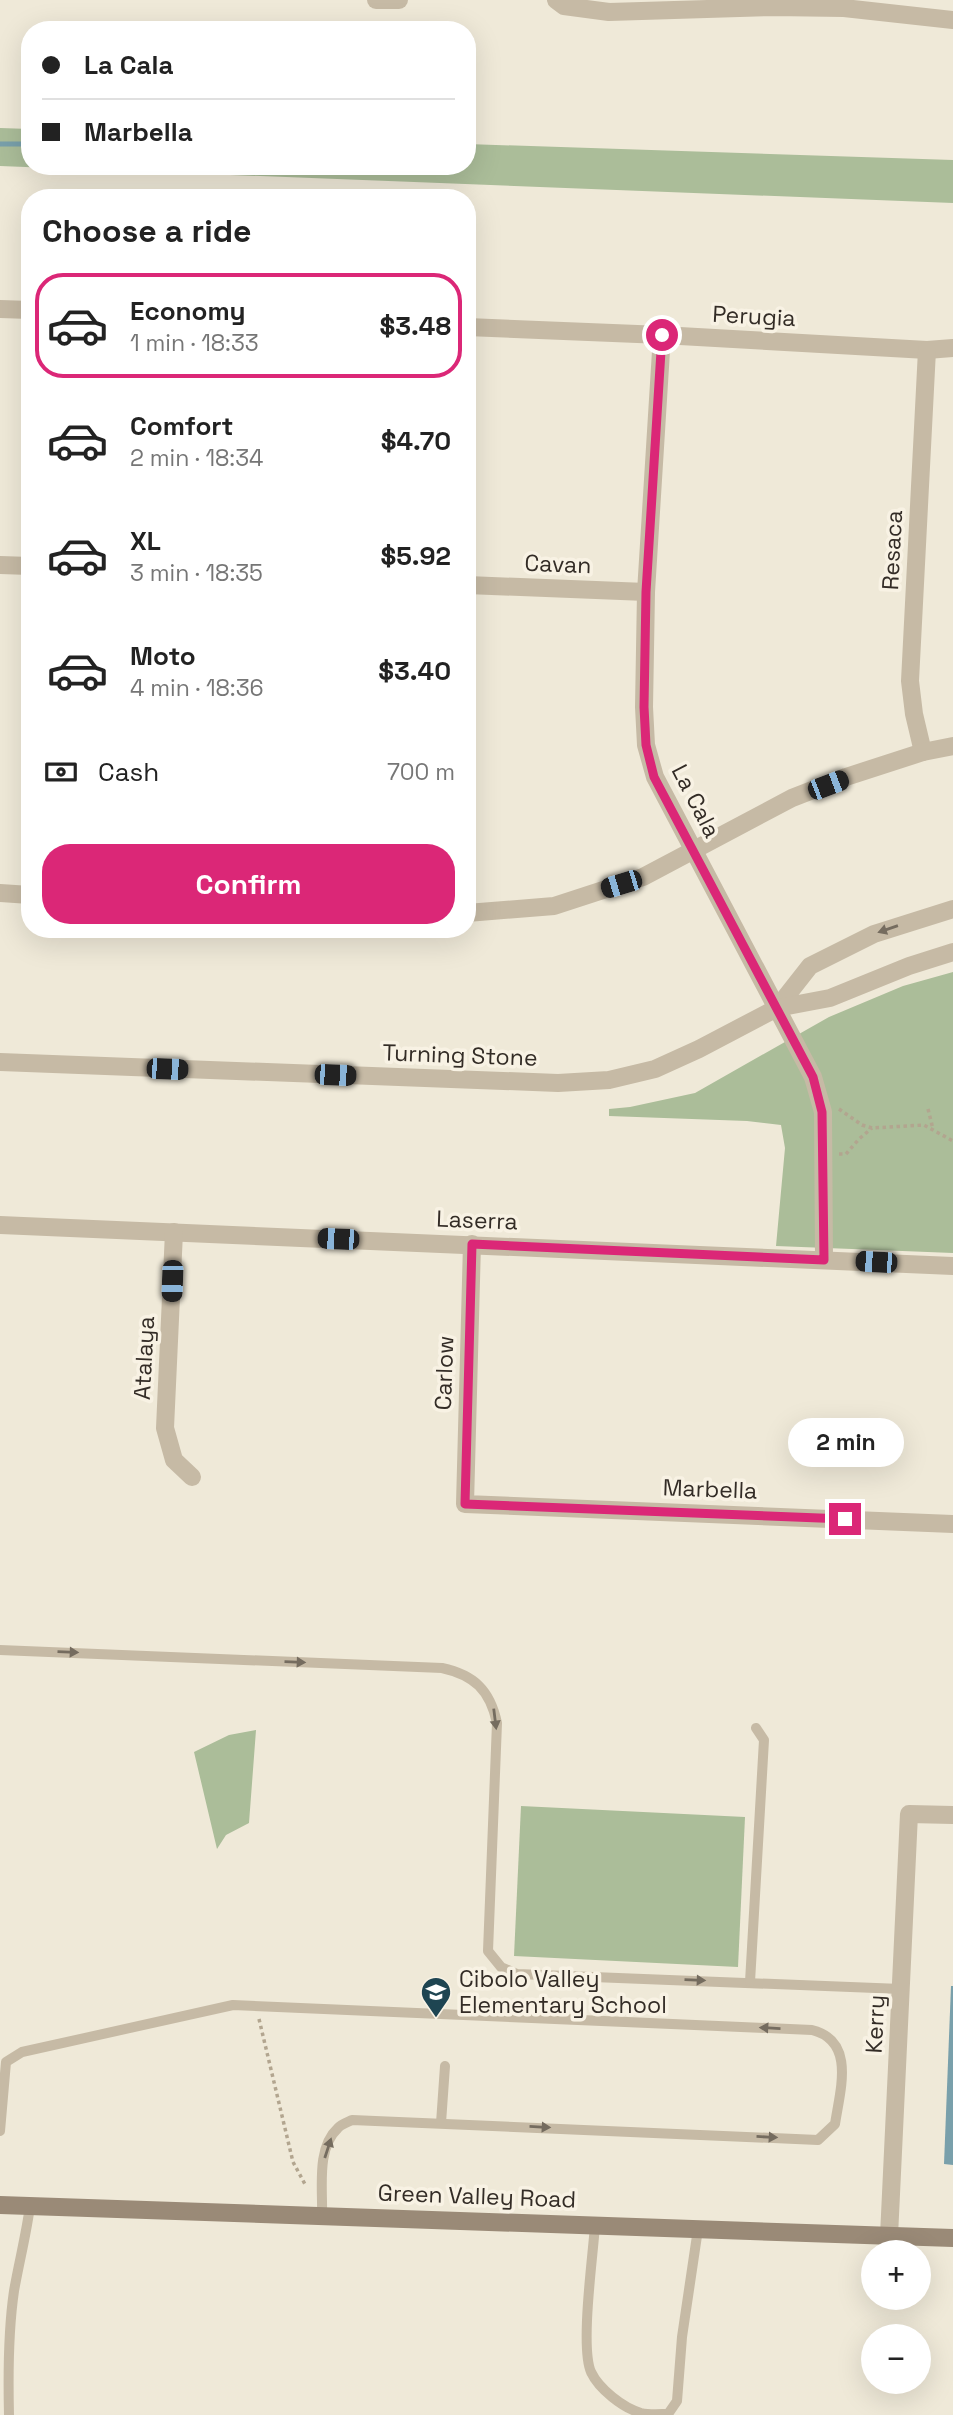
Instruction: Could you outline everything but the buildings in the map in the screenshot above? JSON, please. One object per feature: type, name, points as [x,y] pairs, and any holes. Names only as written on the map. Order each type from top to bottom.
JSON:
[{"type":"street","points":[[376,0],[399,0]]},
{"type":"street","points":[[556,0],[564,6],[609,12],[773,7],[844,8],[953,20]]},
{"type":"street","points":[[0,309],[21,310]]},
{"type":"street","name":"Perugia","points":[[476,327],[927,350],[953,348]]},
{"type":"street","name":"La Cala","points":[[662,335],[646,592],[646,745],[654,777],[813,1077],[822,1112],[824,1260]]},
{"type":"street","name":"Resaca","points":[[923,752],[910,681],[927,350]]},
{"type":"street","points":[[0,565],[21,566]]},
{"type":"street","name":"Cavan","points":[[476,584],[646,592]]},
{"type":"street","points":[[476,912],[554,906],[643,877],[695,852],[792,798],[923,752],[953,746]]},
{"type":"street","points":[[0,893],[21,894]]},
{"type":"street","name":"Turning Stone","points":[[777,1008],[810,966],[874,934],[953,909]]},
{"type":"street","name":"Turning Stone","points":[[0,1062],[558,1083],[609,1080],[655,1069],[777,1008],[830,998],[909,966],[953,952]]},
{"type":"street","name":"Laserra","points":[[0,1225],[953,1266]]},
{"type":"street","name":"Atalaya","points":[[174,1232],[165,1428],[174,1460],[192,1477]]},
{"type":"street","name":"Carlow","points":[[465,1504],[472,1244]]},
{"type":"street","name":"Marbella","points":[[465,1504],[953,1524]]},
{"type":"street","name":"Kerry","points":[[890,2236],[909,1814],[953,1815]]},
{"type":"street","name":"Green Valley Road","points":[[0,2205],[953,2238]]},
{"type":"lane","points":[[0,1650],[442,1668],[468,1676],[494,1705],[497,1723],[488,1951],[501,1967],[517,1974],[901,1989]]},
{"type":"lane","points":[[750,1982],[764,1740],[756,1728]]},
{"type":"lane","points":[[0,2131],[6,2062],[22,2052],[233,2005],[812,2029],[825,2033],[834,2041],[841,2054],[841,2085],[835,2124],[818,2140],[352,2120],[338,2127],[329,2141],[325,2154],[322,2216]]},
{"type":"lane","points":[[441,2123],[445,2066]]},
{"type":"lane","points":[[9,2415],[11,2323],[30,2206]]},
{"type":"lane","points":[[595,2225],[587,2350],[591,2372],[620,2403],[641,2413],[668,2414],[677,2401],[682,2337],[698,2229]]},
{"type":"path","points":[[822,1112],[840,1109],[862,1125],[872,1128],[924,1125],[953,1141]]},
{"type":"path","points":[[928,1109],[933,1129]]},
{"type":"path","points":[[824,1156],[846,1154],[872,1128]]},
{"type":"path","points":[[256,2006],[293,2162],[322,2216]]},
{"type":"green space","points":[[0,128],[21,129],[21,167],[0,166]]},
{"type":"green space","points":[[476,144],[953,160],[953,203],[232,175],[476,175]]},
{"type":"green space","points":[[953,972],[953,1253],[776,1246],[785,1148],[781,1125],[747,1121],[609,1116],[609,1109],[695,1093],[829,1017],[903,986]]},
{"type":"green space","points":[[256,1730],[249,1823],[226,1835],[217,1849],[194,1752],[229,1735]]},
{"type":"green space","points":[[521,1806],[745,1817],[738,1967],[514,1956]]},
{"type":"water","points":[[953,1986],[953,2165],[944,2164]]},
{"type":"waterway","points":[[0,144],[21,144]]},
{"type":"place","name":"Cibolo Valley Elementary School","points":[[436,2019]]},
{"type":"route","points":[[662,335],[646,592],[646,745],[654,777],[813,1077],[822,1112],[824,1260],[472,1244],[465,1504],[845,1519]]}]
